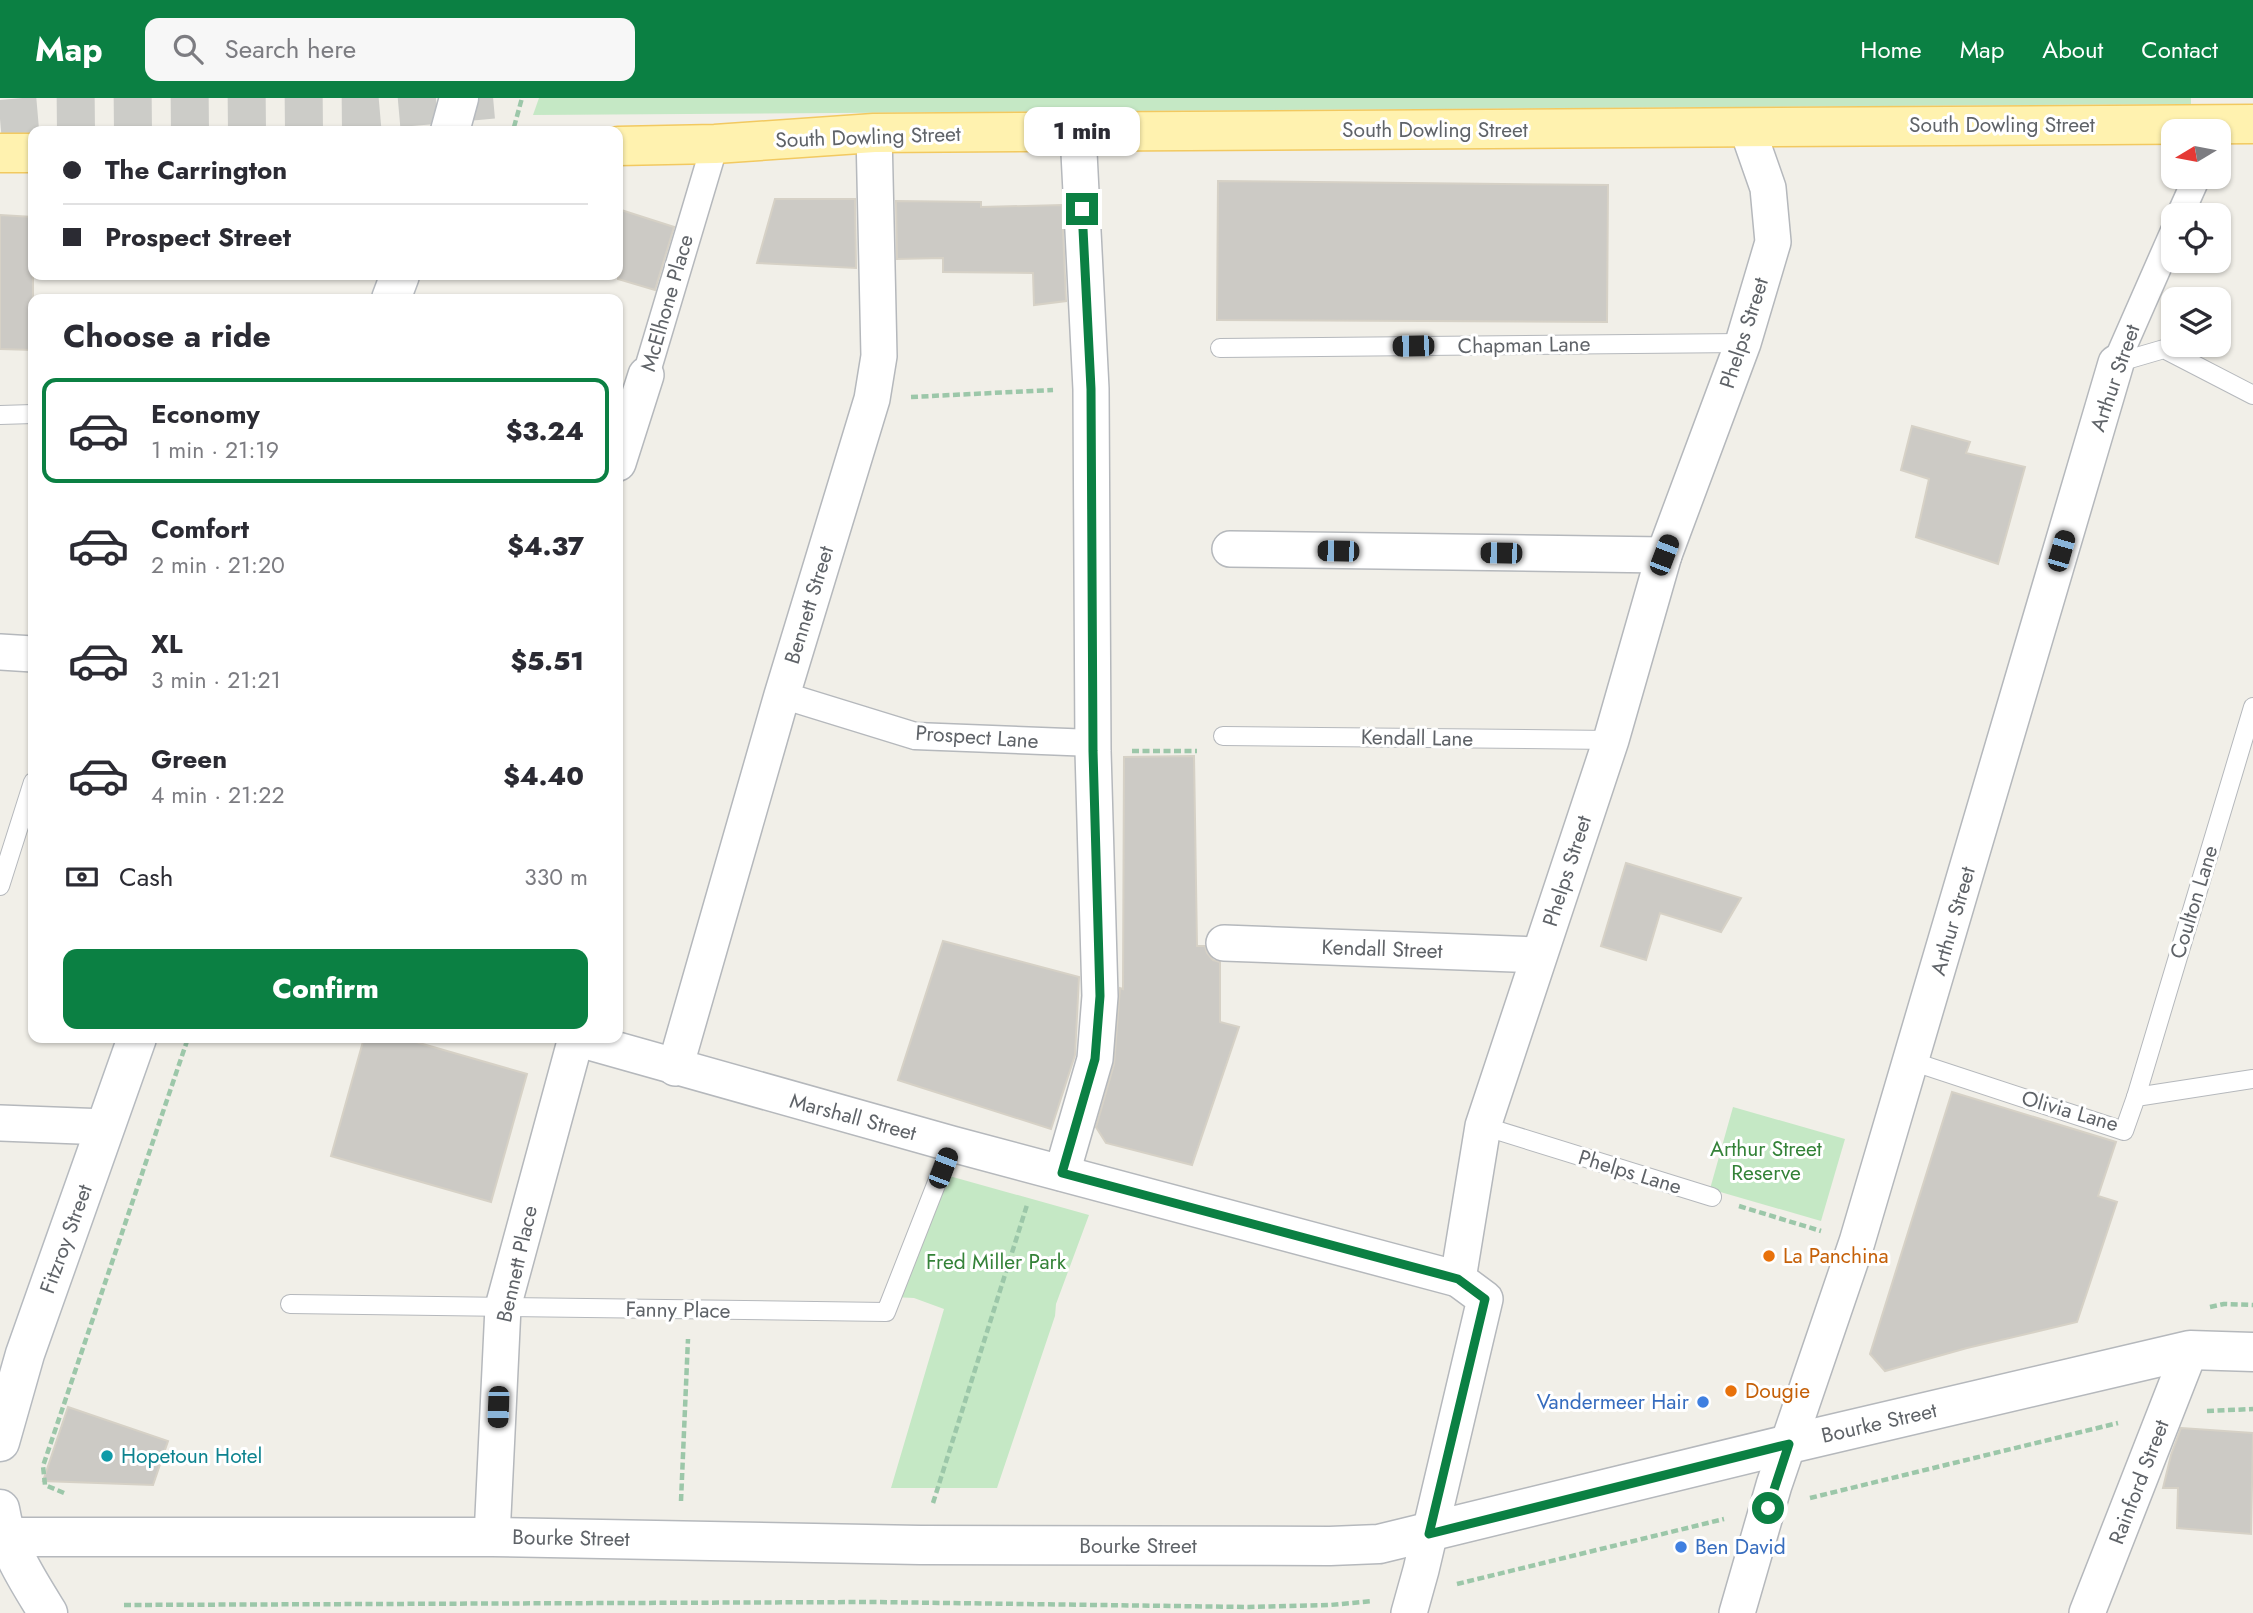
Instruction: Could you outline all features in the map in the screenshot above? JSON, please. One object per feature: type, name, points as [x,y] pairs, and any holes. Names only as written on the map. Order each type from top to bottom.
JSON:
[{"type":"main road","name":"South Dowling Street","points":[[623,146],[715,144],[874,133],[2253,124]]},
{"type":"main road","points":[[0,153],[28,153]]},
{"type":"street","points":[[451,126],[459,98]]},
{"type":"street","name":"Phelps Street","points":[[1458,1279],[1483,1126],[1611,740],[1664,555],[1744,343],[1773,242],[1768,188],[1747,128]]},
{"type":"street","name":"Bennett Street","points":[[675,1068],[782,695],[872,398],[879,355],[874,133]]},
{"type":"street","points":[[1050,1170],[1095,1059],[1100,996],[1093,747],[1091,389],[1078,133]]},
{"type":"street","name":"McElhone Place","points":[[623,447],[715,144]]},
{"type":"street","name":"Arthur Street","points":[[1737,1613],[1774,1486],[1857,1242],[2116,363],[2161,261]]},
{"type":"street","points":[[1230,549],[1664,555]]},
{"type":"street","points":[[0,652],[28,654]]},
{"type":"street","name":"Prospect Lane","points":[[782,695],[915,736],[1093,747]]},
{"type":"street","name":"Kendall Street","points":[[1224,943],[1539,955]]},
{"type":"street","name":"Fitzroy Street","points":[[0,1442],[25,1354],[135,1043]]},
{"type":"street","name":"Bennett Place","points":[[492,1537],[503,1307],[575,1043]]},
{"type":"street","name":"Marshall Street","points":[[592,1043],[952,1144],[1458,1279]]},
{"type":"street","points":[[0,1123],[106,1127]]},
{"type":"street","points":[[1409,1613],[1485,1299],[1458,1279]]},
{"type":"street","name":"Bourke Street","points":[[2,1528],[919,1545],[1379,1544],[2190,1350],[2253,1352]]},
{"type":"street","name":"Rainford Street","points":[[2087,1613],[2190,1350]]},
{"type":"street","points":[[2,1528],[25,1575],[48,1613]]},
{"type":"lane","name":"Chapman Lane","points":[[1220,348],[1744,343]]},
{"type":"lane","points":[[2116,363],[2164,349],[2253,395]]},
{"type":"lane","points":[[0,415],[28,414]]},
{"type":"lane","name":"Coulton Lane","points":[[2136,1097],[2253,707]]},
{"type":"lane","name":"Kendall Lane","points":[[1223,736],[1611,740]]},
{"type":"lane","points":[[0,886],[26,827]]},
{"type":"lane","name":"Olivia Lane","points":[[1911,1061],[2124,1131],[2136,1097],[2253,1079]]},
{"type":"lane","name":"Phelps Lane","points":[[1483,1126],[1712,1197]]},
{"type":"lane","name":"Fanny Place","points":[[290,1304],[887,1312],[952,1144]]},
{"type":"path","points":[[514,126],[522,98]]},
{"type":"path","points":[[872,398],[1091,389]]},
{"type":"path","points":[[1093,747],[1224,751],[1223,736]]},
{"type":"path","points":[[73,1493],[60,1493],[45,1485],[44,1466],[186,1043]]},
{"type":"path","points":[[930,1512],[1050,1170]]},
{"type":"path","points":[[1712,1197],[1857,1242]]},
{"type":"path","points":[[2199,1309],[2224,1304],[2253,1306]]},
{"type":"path","points":[[681,1509],[689,1310]]},
{"type":"path","points":[[124,1605],[732,1602],[1249,1607],[1330,1605]]},
{"type":"green space","points":[[539,98],[2191,98],[2191,104],[533,115]]},
{"type":"green space","name":"Arthur Street Reserve","points":[[1733,1107],[1845,1139],[1821,1221],[1710,1189]]},
{"type":"green space","name":"Fred Miller Park","points":[[935,1172],[1089,1215],[1056,1304],[1055,1316],[997,1488],[891,1488],[944,1309],[914,1298],[894,1297]]},
{"type":"building","points":[[1218,181],[1608,185],[1607,322],[1217,320]]},
{"type":"building","points":[[775,199],[855,199],[856,268],[757,263]]},
{"type":"building","points":[[896,201],[981,202],[981,207],[1062,205],[1066,301],[1034,305],[1033,273],[943,272],[943,258],[897,259]]},
{"type":"building","points":[[623,211],[674,227],[655,290],[621,280]]},
{"type":"building","points":[[0,215],[28,217],[28,280],[33,280],[33,294],[28,294],[28,350],[0,349]]},
{"type":"building","points":[[1912,426],[1970,442],[1966,453],[2025,467],[1998,564],[1916,537],[1929,479],[1901,470]]},
{"type":"building","points":[[1194,756],[1197,946],[1205,946],[1213,960],[1220,962],[1220,1022],[1239,1027],[1192,1165],[1106,1143],[1096,1127],[1114,1064],[1120,988],[1123,989],[1124,757]]},
{"type":"building","points":[[1626,863],[1741,898],[1721,932],[1660,913],[1646,960],[1601,946]]},
{"type":"building","points":[[943,941],[1079,977],[1075,1055],[1051,1129],[898,1080]]},
{"type":"building","points":[[363,1043],[419,1043],[527,1074],[491,1202],[331,1156]]},
{"type":"building","points":[[1952,1092],[2116,1142],[2098,1196],[2117,1202],[2077,1322],[1885,1371],[1870,1354]]},
{"type":"building","name":"Hopetoun Hotel","points":[[68,1407],[168,1441],[153,1485],[43,1481]]},
{"type":"building","points":[[2181,1428],[2253,1433],[2251,1534],[2177,1528],[2178,1488],[2163,1488]]},
{"type":"tunnel","points":[[0,119],[46,115],[355,112],[512,98]]},
{"type":"place","name":"La Panchina","points":[[1769,1256]]},
{"type":"place","name":"Dougie","points":[[1731,1391]]},
{"type":"place","name":"Vandermeer Hair","points":[[1703,1402]]},
{"type":"place","name":"Hopetoun Hotel","points":[[107,1456]]},
{"type":"place","name":"Ben David","points":[[1681,1547]]},
{"type":"route","points":[[1082,209],[1091,389],[1093,751],[1100,996],[1095,1059],[1062,1173],[1458,1279],[1485,1299],[1429,1534],[1789,1444],[1768,1508]]}]
